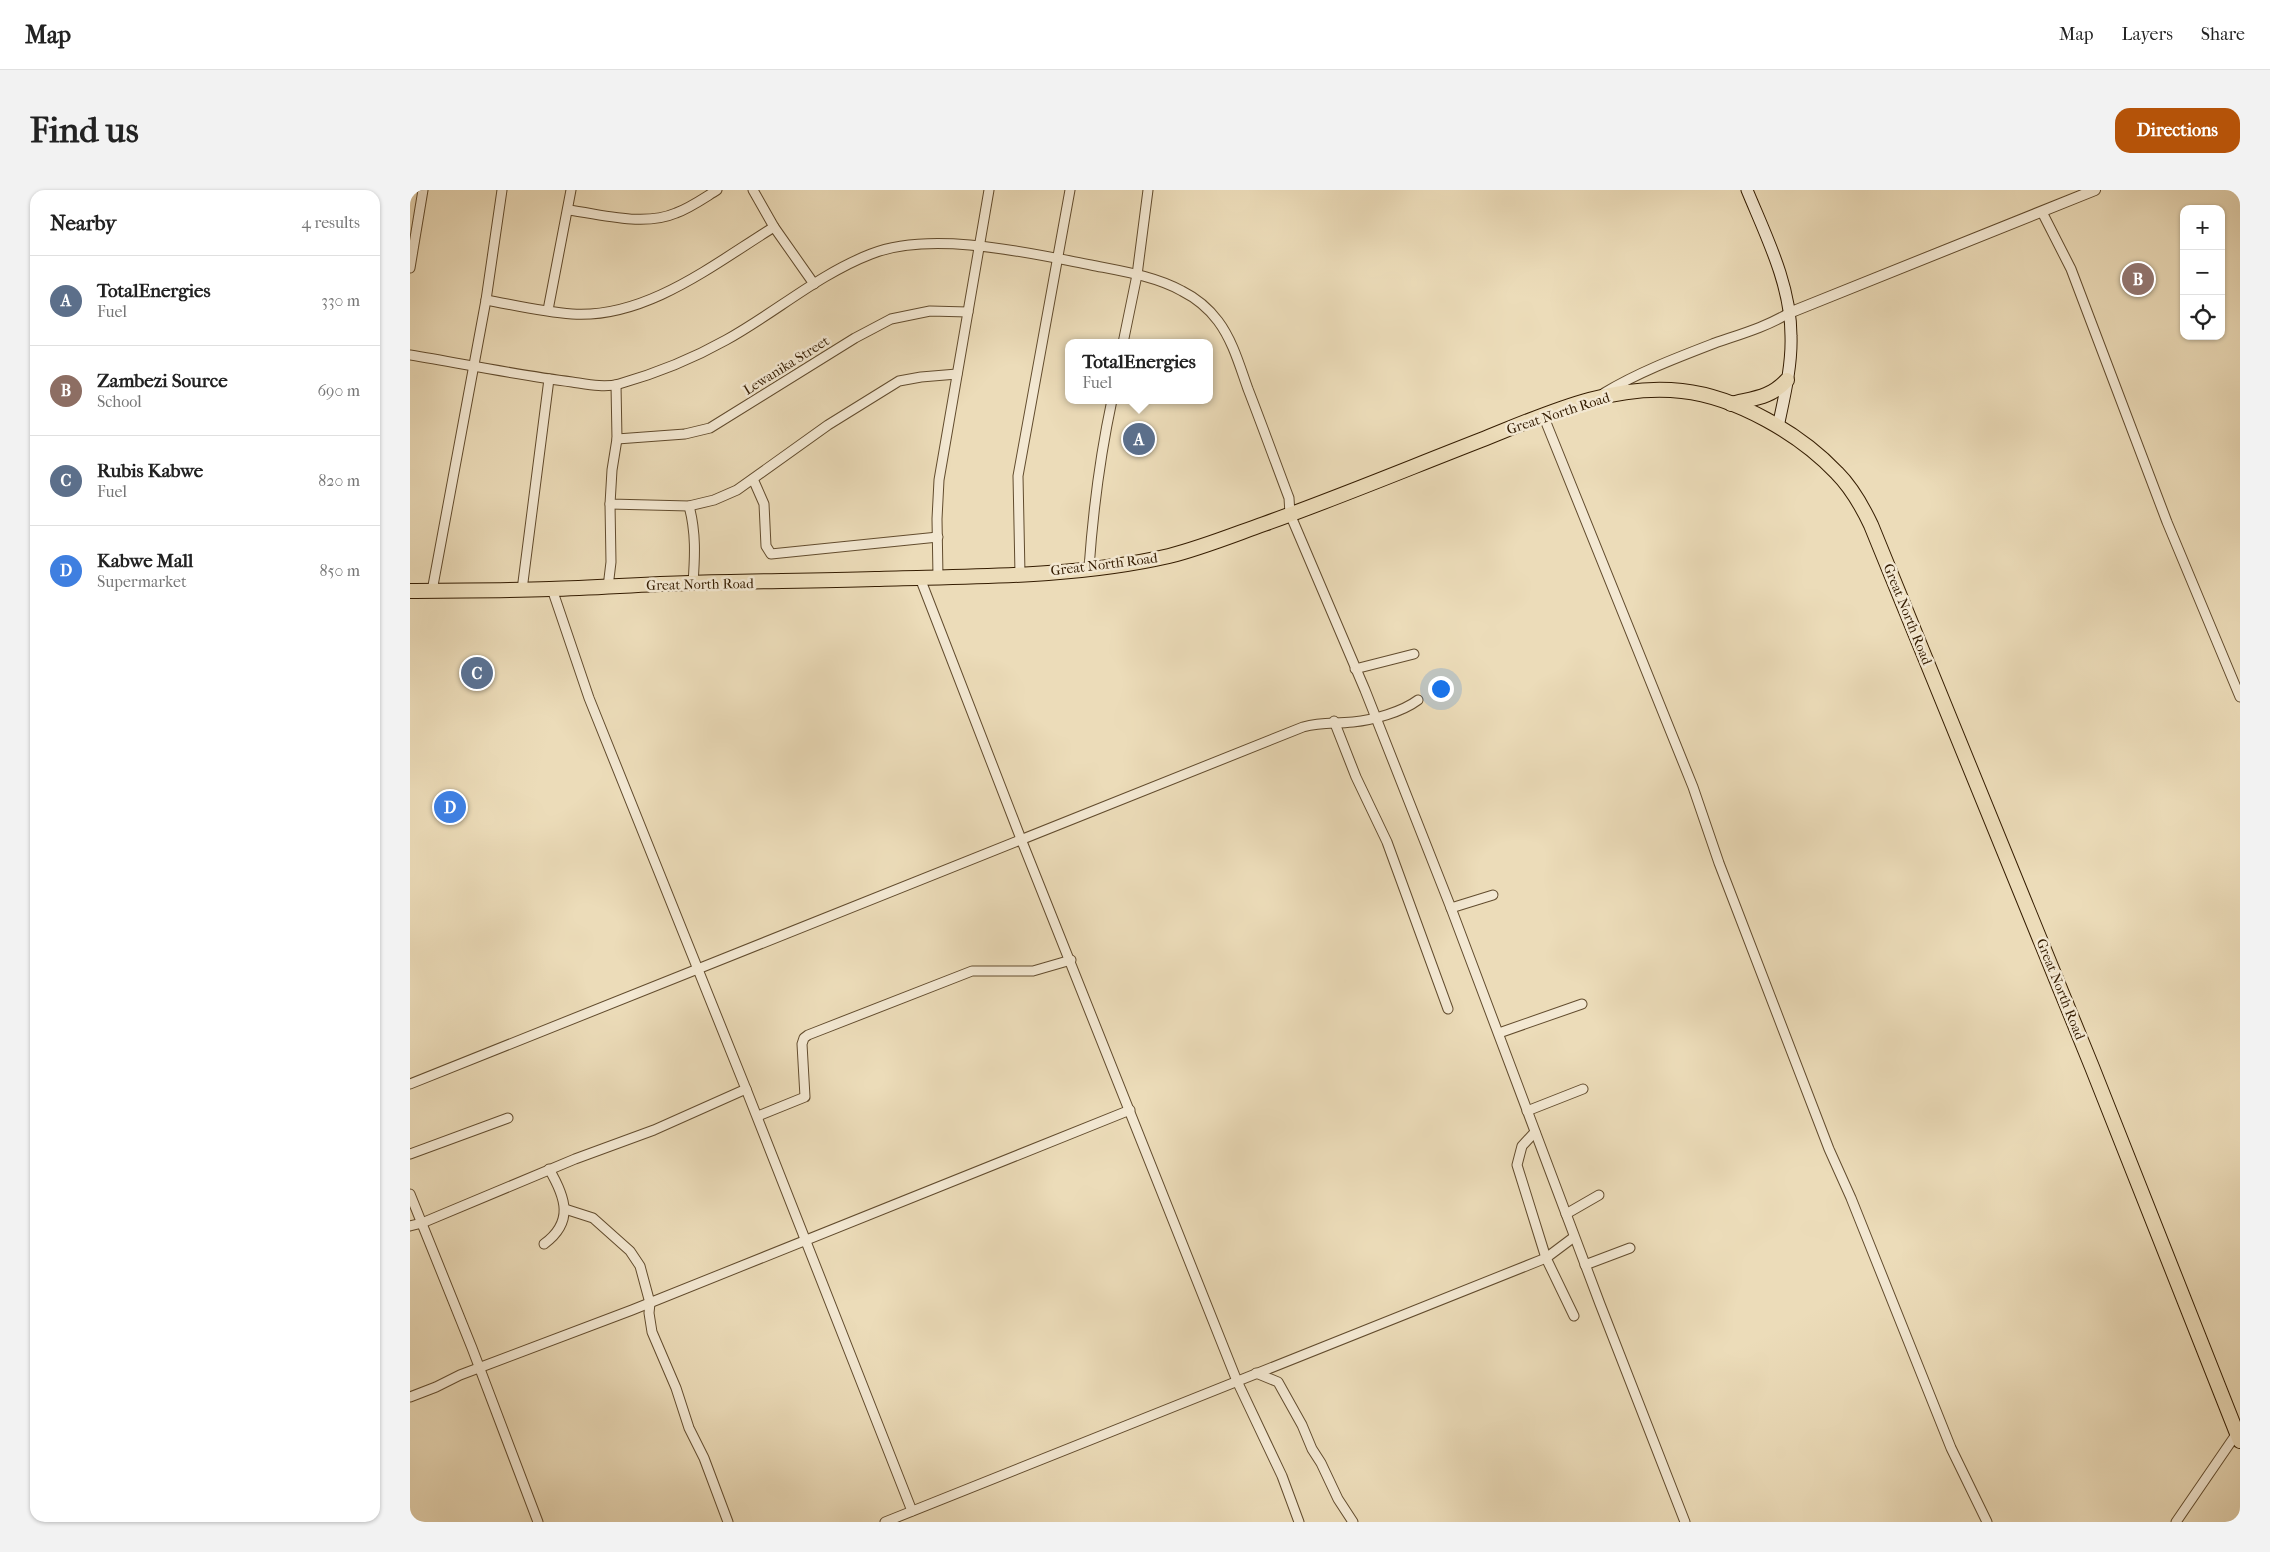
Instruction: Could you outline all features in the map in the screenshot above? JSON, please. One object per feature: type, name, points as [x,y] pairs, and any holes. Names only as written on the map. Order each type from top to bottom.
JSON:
[{"type":"highway","points":[[1731,404],[1768,396],[1779,389],[1787,380]]},
{"type":"highway","name":"Great North Road","points":[[410,591],[522,590],[693,583],[763,583],[920,578],[1020,574],[1089,568],[1171,555],[1290,514],[1544,415],[1597,397],[1630,391],[1684,391],[1710,397],[1759,416],[1798,439],[1839,475],[1858,499],[1871,525],[2092,1067],[2238,1437]]},
{"type":"main road","points":[[1748,190],[1786,292],[1792,336],[1787,380],[1778,427]]},
{"type":"street","points":[[410,268],[423,190]]},
{"type":"street","points":[[432,591],[486,300],[502,190]]},
{"type":"street","points":[[548,310],[571,190]]},
{"type":"street","points":[[568,210],[638,220],[654,218],[676,214],[717,190]]},
{"type":"street","points":[[753,190],[774,227],[814,284]]},
{"type":"street","points":[[938,577],[940,480],[989,190]]},
{"type":"street","points":[[1020,574],[1018,476],[1056,258],[1070,190]]},
{"type":"street","points":[[1124,339],[1137,274],[1148,190]]},
{"type":"street","points":[[1597,397],[1633,376],[1673,359],[1770,325],[1789,313],[2095,190]]},
{"type":"street","points":[[2042,212],[2071,269],[2167,522],[2240,697]]},
{"type":"street","points":[[486,300],[572,314],[629,307],[662,296],[774,227]]},
{"type":"street","points":[[410,355],[549,379],[595,385],[616,385],[695,356],[727,340],[814,284],[873,253],[910,245],[952,244],[980,247],[1056,258],[1137,274],[1180,290],[1202,304],[1218,322],[1229,339],[1289,498],[1290,514],[1355,669],[1451,908],[1585,1266],[1685,1522]]},
{"type":"street","name":"Lewanika Street","points":[[617,439],[685,434],[710,428],[847,343],[891,319],[930,311],[968,312]]},
{"type":"street","points":[[610,504],[689,506],[714,500],[737,490],[828,425],[899,381],[957,374]]},
{"type":"street","points":[[522,590],[549,379]]},
{"type":"street","points":[[608,586],[611,562],[610,504],[612,470],[617,439],[616,385]]},
{"type":"street","points":[[1089,568],[1093,511],[1111,404]]},
{"type":"street","points":[[1544,415],[1693,788],[1719,863],[1829,1149],[1851,1198],[1950,1448],[1987,1522]]},
{"type":"street","points":[[753,479],[764,504],[766,546],[771,554],[938,537]]},
{"type":"street","points":[[689,506],[694,525],[696,547],[693,583]]},
{"type":"street","points":[[920,578],[1021,839],[1071,960],[1237,1381],[1282,1476],[1299,1522]]},
{"type":"street","points":[[552,589],[589,698],[697,970],[758,1116],[912,1511]]},
{"type":"street","points":[[1355,669],[1414,654]]},
{"type":"street","points":[[410,1084],[1303,727],[1374,718],[1411,705],[1418,700]]},
{"type":"street","points":[[1334,722],[1356,777],[1387,842],[1448,1009]]},
{"type":"street","points":[[1451,908],[1493,895]]},
{"type":"street","points":[[758,1116],[805,1097],[802,1044],[804,1038],[808,1035],[972,971],[1033,971],[1071,960]]},
{"type":"street","points":[[1499,1033],[1582,1004]]},
{"type":"street","points":[[410,1226],[422,1223],[549,1170],[654,1130],[746,1089]]},
{"type":"street","points":[[1527,1110],[1583,1089]]},
{"type":"street","points":[[410,1397],[478,1368],[650,1303],[1130,1110]]},
{"type":"street","points":[[410,1154],[508,1118]]},
{"type":"street","points":[[1535,1132],[1522,1146],[1517,1165],[1546,1258],[1574,1316]]},
{"type":"street","points":[[544,1244],[554,1237],[561,1227],[565,1209],[562,1193],[549,1170]]},
{"type":"street","points":[[410,1194],[538,1522]]},
{"type":"street","points":[[1566,1214],[1600,1195]]},
{"type":"street","points":[[565,1209],[592,1218],[630,1251],[640,1266],[650,1303],[648,1312],[652,1332],[728,1522]]},
{"type":"street","points":[[885,1522],[1546,1258],[1574,1237]]},
{"type":"street","points":[[1585,1266],[1630,1248]]},
{"type":"street","points":[[1256,1373],[1278,1382],[1302,1425],[1338,1500],[1353,1522]]},
{"type":"street","points":[[2176,1522],[2238,1437]]},
{"type":"place","name":"Zambezi Source","points":[[2138,279]]},
{"type":"place","name":"TotalEnergies","points":[[1139,439]]},
{"type":"place","name":"Rubis Kabwe","points":[[477,673]]},
{"type":"place","name":"Kabwe Mall","points":[[450,807]]}]
